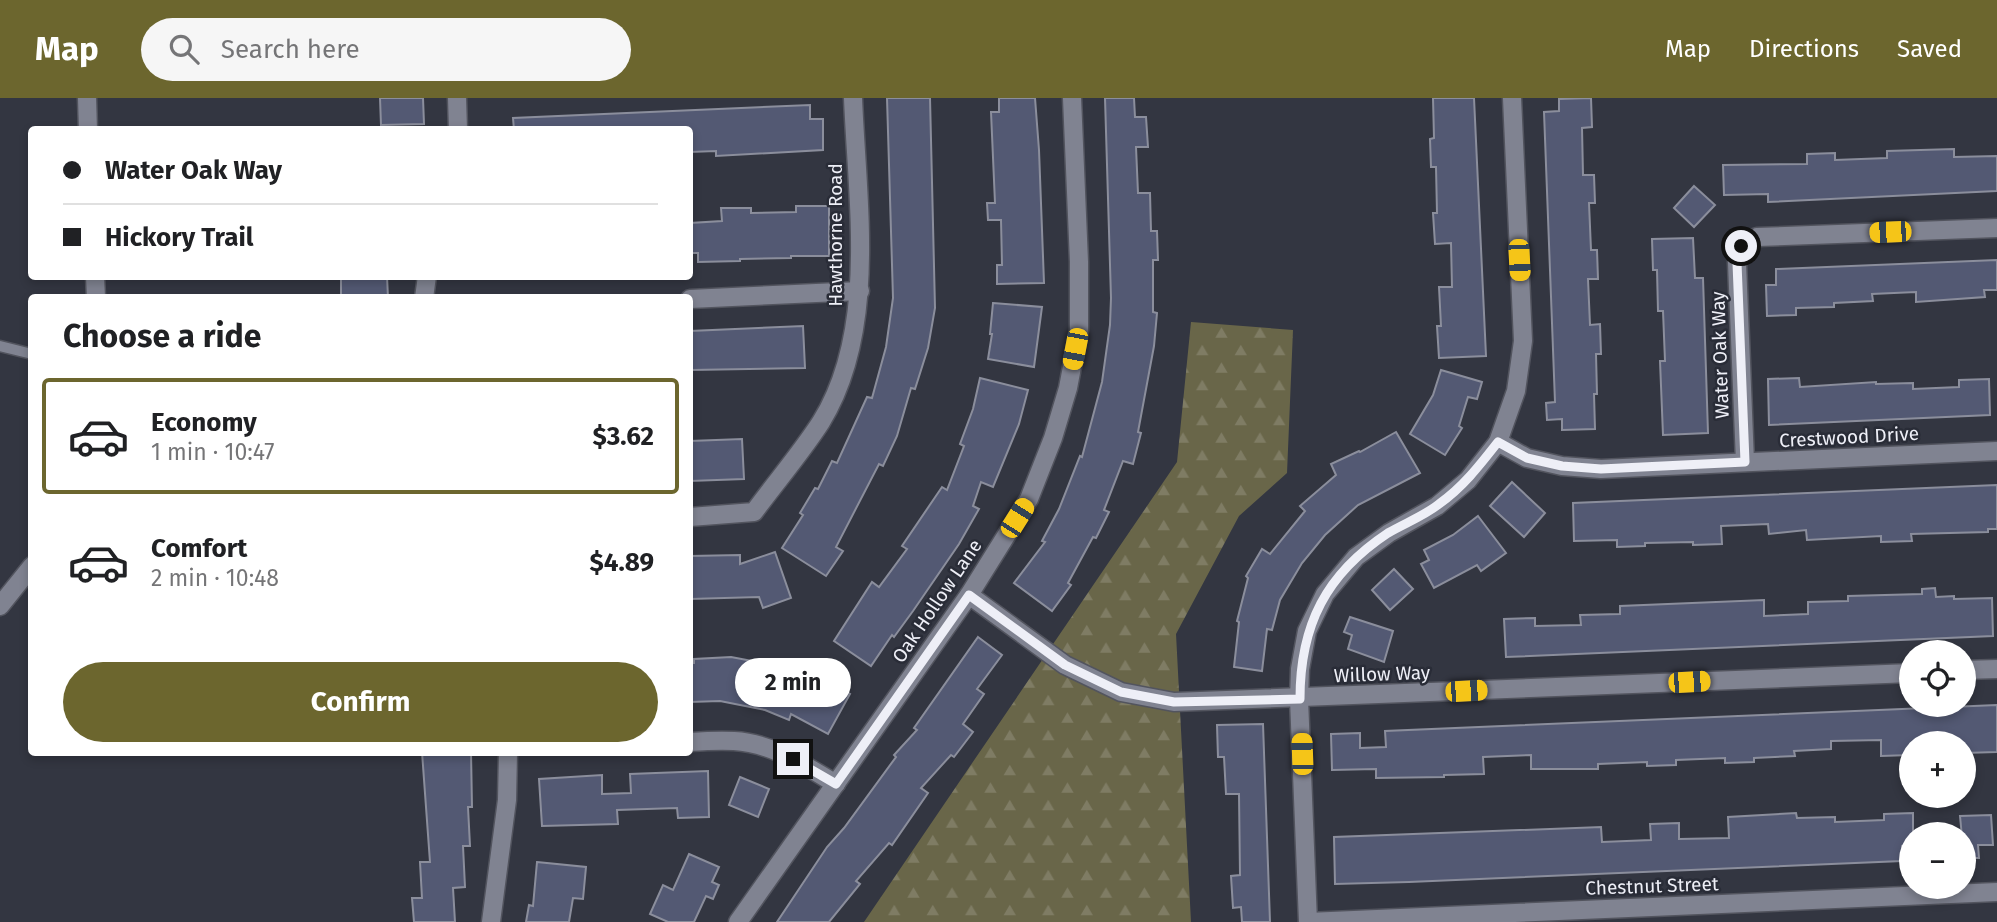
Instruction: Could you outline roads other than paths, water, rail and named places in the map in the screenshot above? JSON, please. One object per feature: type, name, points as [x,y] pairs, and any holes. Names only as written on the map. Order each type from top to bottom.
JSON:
[{"type":"street","points":[[87,98],[88,126]]},
{"type":"street","points":[[457,98],[458,126]]},
{"type":"street","name":"Hawthorne Road","points":[[693,517],[754,512],[821,421],[839,382],[854,337],[860,291],[853,98]]},
{"type":"street","name":"Oak Hollow Lane","points":[[738,922],[969,595],[1029,499],[1053,438],[1068,388],[1079,330],[1072,98]]},
{"type":"street","points":[[1308,922],[1300,699],[1300,669],[1307,631],[1325,594],[1356,557],[1389,533],[1437,506],[1468,480],[1498,442],[1516,391],[1523,341],[1512,98]]},
{"type":"street","name":"Water Oak Way","points":[[1745,462],[1737,263],[1741,246],[1757,237],[1997,228]]},
{"type":"street","points":[[693,299],[860,291]]},
{"type":"street","name":"Crestwood Drive","points":[[1498,442],[1527,458],[1562,466],[1601,469],[1997,451]]},
{"type":"street","points":[[0,606],[28,571]]},
{"type":"street","name":"Willow Way","points":[[969,595],[1065,665],[1121,692],[1174,702],[1899,674]]},
{"type":"street","points":[[1976,670],[1997,669]]},
{"type":"street","points":[[693,741],[735,741],[765,747],[793,759],[836,784]]},
{"type":"street","points":[[491,922],[507,800],[508,756]]},
{"type":"street","name":"Chestnut Street","points":[[1308,922],[1668,914],[1997,892]]},
{"type":"lane","points":[[0,346],[28,353]]}]
